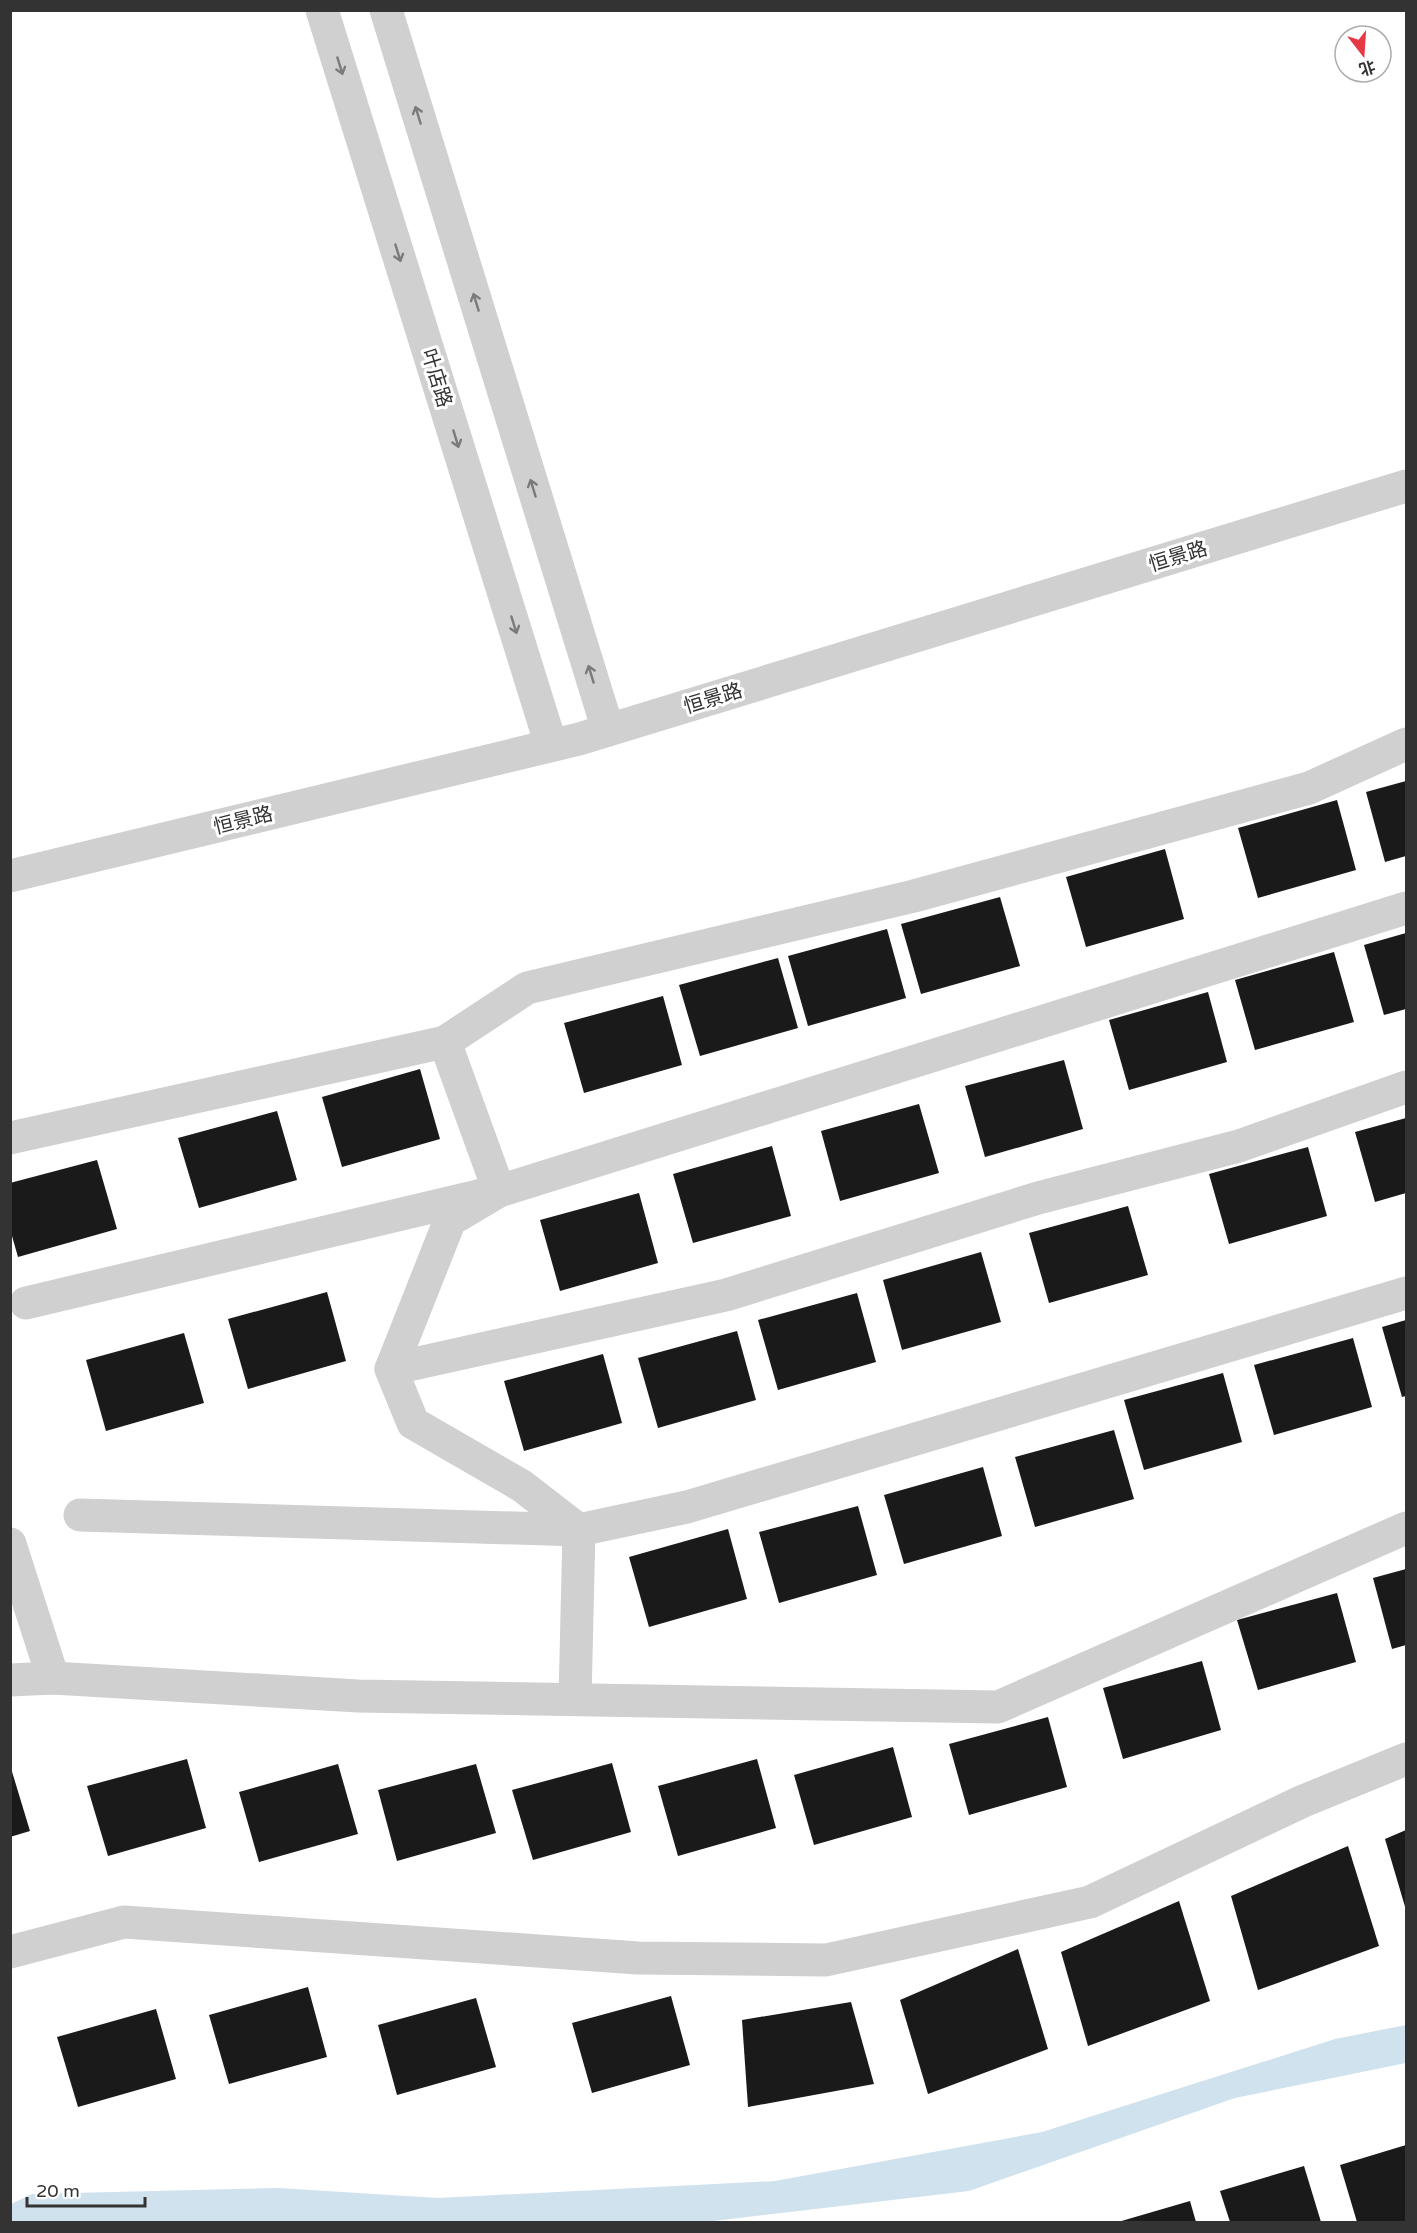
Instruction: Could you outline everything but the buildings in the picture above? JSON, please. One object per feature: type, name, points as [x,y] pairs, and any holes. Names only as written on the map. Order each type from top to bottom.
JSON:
[{"type":"street","name":"叶店路","points":[[322,10],[551,745]]},
{"type":"street","points":[[386,10],[608,730]]},
{"type":"street","name":"恒景路","points":[[10,876],[608,730],[1407,486]]},
{"type":"street","points":[[10,1138],[445,1042],[528,988],[914,896],[1309,788],[1407,744]]},
{"type":"street","points":[[26,1303],[499,1191],[1407,908]]},
{"type":"street","points":[[445,1042],[499,1191]]},
{"type":"street","points":[[391,1369],[726,1295],[1038,1198],[1239,1146],[1407,1087]]},
{"type":"street","points":[[499,1191],[450,1220],[391,1369],[413,1423],[522,1486],[579,1530]]},
{"type":"street","points":[[81,1515],[579,1530],[687,1507],[1407,1293]]},
{"type":"street","points":[[10,1680],[53,1678],[358,1696],[999,1707],[1407,1528]]},
{"type":"street","points":[[576,1700],[579,1530]]},
{"type":"street","points":[[10,1544],[53,1678]]},
{"type":"street","points":[[10,1952],[124,1922],[638,1958],[826,1960],[1090,1902],[1301,1802],[1407,1759]]},
{"type":"water","points":[[1406,2025],[1406,2063],[1235,2098],[969,2191],[705,2222],[11,2222],[11,2204],[32,2194],[278,2188],[438,2198],[775,2181],[1042,2132],[1335,2039]]}]
